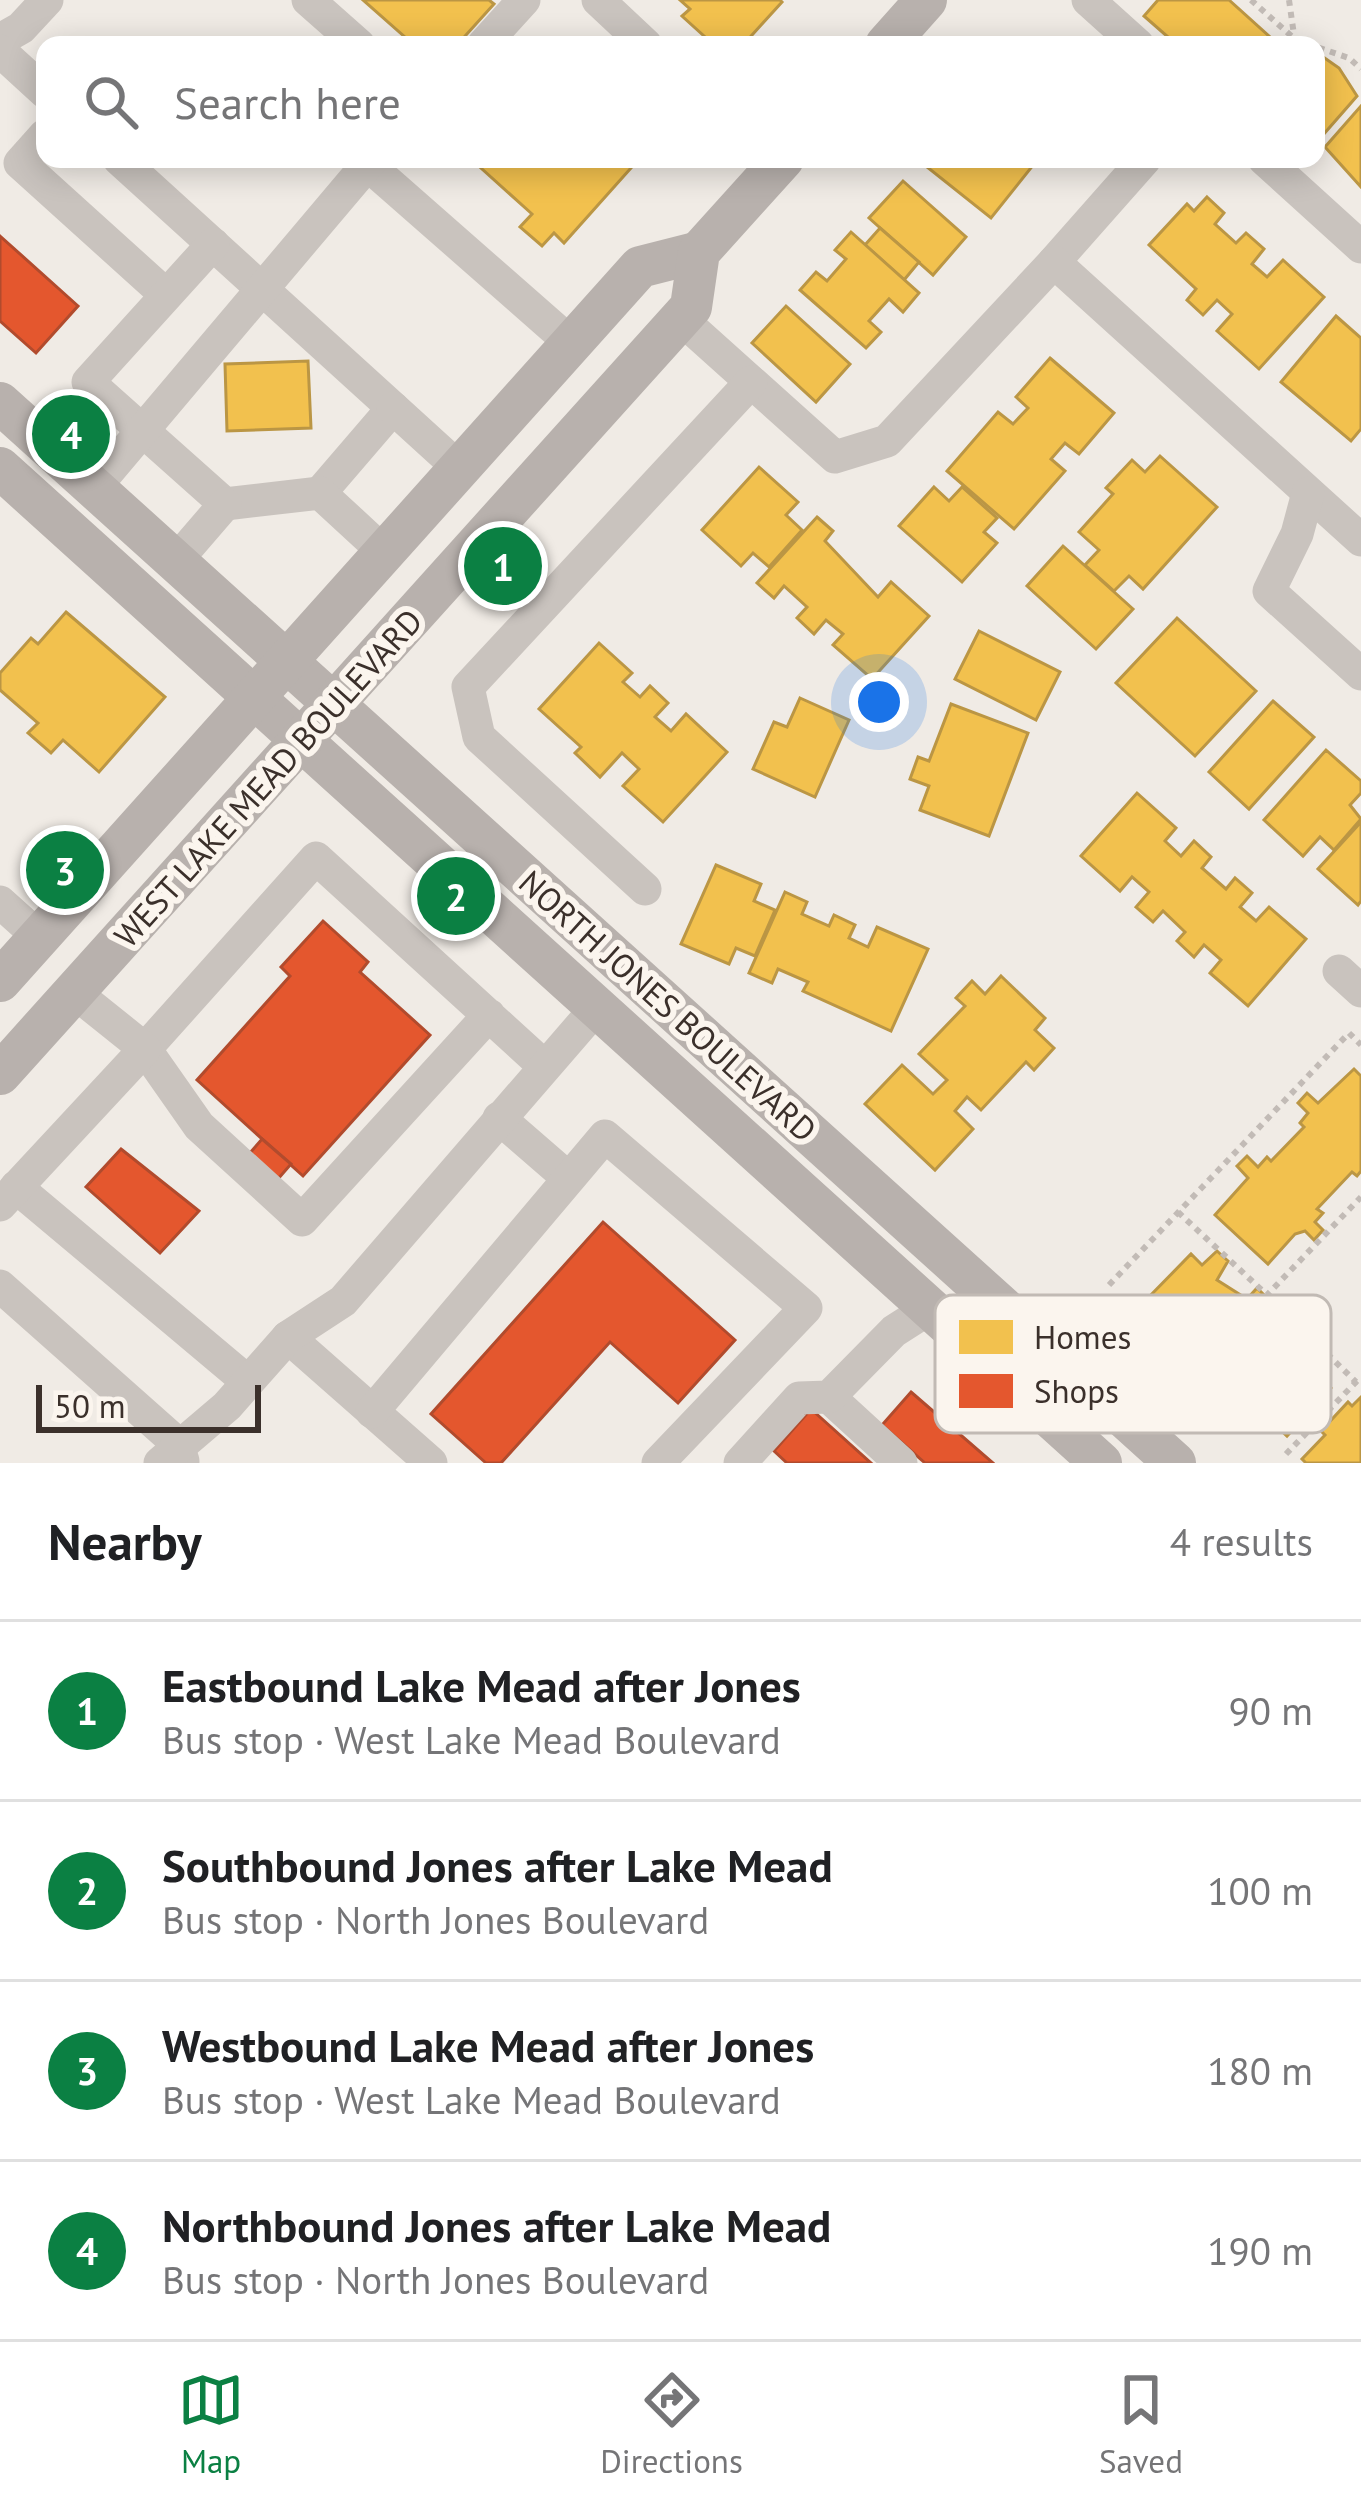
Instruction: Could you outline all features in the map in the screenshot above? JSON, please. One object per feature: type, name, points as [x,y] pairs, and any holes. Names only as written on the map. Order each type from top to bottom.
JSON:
[{"type":"main road","points":[[894,36],[926,0]]},
{"type":"main road","points":[[699,252],[770,168]]},
{"type":"main road","name":"WEST LAKE MEAD BOULEVARD","points":[[0,982],[640,267],[699,252],[691,307],[0,1074]]},
{"type":"main road","name":"NORTH JONES BOULEVARD","points":[[0,403],[990,1295]]},
{"type":"main road","name":"NORTH JONES BOULEVARD","points":[[0,468],[935,1313]]},
{"type":"main road","points":[[809,1198],[849,1211],[951,1295]]},
{"type":"main road","points":[[930,1308],[935,1310]]},
{"type":"main road","name":"NORTH JONES BOULEVARD","points":[[1068,1433],[1101,1463]]},
{"type":"main road","name":"NORTH JONES BOULEVARD","points":[[1142,1433],[1175,1463]]},
{"type":"lane","points":[[0,40],[21,28],[47,0]]},
{"type":"lane","points":[[308,0],[349,36]]},
{"type":"lane","points":[[491,36],[524,0]]},
{"type":"lane","points":[[598,0],[636,36]]},
{"type":"lane","points":[[1088,0],[1128,36]]},
{"type":"lane","points":[[0,51],[36,84]]},
{"type":"lane","points":[[36,145],[20,163],[165,294]]},
{"type":"lane","points":[[129,168],[265,286],[460,469]]},
{"type":"lane","points":[[94,488],[364,168]]},
{"type":"lane","points":[[376,168],[572,344]]},
{"type":"lane","points":[[680,319],[835,457],[887,441],[1137,168]]},
{"type":"lane","points":[[1274,168],[1361,247]]},
{"type":"lane","points":[[213,244],[88,382],[226,504]]},
{"type":"lane","points":[[1054,262],[1361,540]]},
{"type":"lane","points":[[646,889],[479,737],[468,687],[751,382]]},
{"type":"lane","points":[[175,562],[226,504],[320,493],[393,409]]},
{"type":"lane","points":[[320,493],[385,553]]},
{"type":"lane","points":[[1308,493],[1297,533],[1269,591],[1361,674]]},
{"type":"lane","points":[[247,1382],[8,1196],[316,858],[544,1066]]},
{"type":"lane","points":[[0,902],[40,938]]},
{"type":"lane","points":[[74,992],[145,1049],[199,1126],[302,1220],[489,1016]]},
{"type":"lane","points":[[0,1286],[174,1456],[287,1337],[344,1301],[598,1006]]},
{"type":"lane","points":[[500,1118],[566,1178]]},
{"type":"lane","points":[[372,1412],[605,1136],[806,1308],[658,1463]]},
{"type":"lane","points":[[740,1463],[799,1399],[829,1397],[893,1331],[930,1308]]},
{"type":"lane","points":[[287,1337],[431,1463]]},
{"type":"lane","points":[[829,1397],[901,1463]]},
{"type":"path","points":[[1251,0],[1292,36]]},
{"type":"path","points":[[1288,0],[1294,36]]},
{"type":"path","points":[[1325,50],[1361,69]]},
{"type":"path","points":[[1109,1285],[1349,1033],[1361,1045]]},
{"type":"path","points":[[1178,1212],[1267,1295],[1361,1197]]},
{"type":"path","points":[[1331,1353],[1359,1379],[1331,1408]]},
{"type":"path","points":[[1286,1454],[1306,1433]]},
{"type":"building: Homes","points":[[363,0],[489,0],[494,4],[465,36],[404,36]]},
{"type":"building: Homes","points":[[680,0],[782,2],[751,36],[704,36],[682,16],[690,9]]},
{"type":"building: Homes","points":[[1158,0],[1229,0],[1269,36],[1167,36],[1144,16]]},
{"type":"building: Homes","points":[[1325,58],[1339,68],[1357,96],[1325,133]]},
{"type":"building: Homes","points":[[1361,106],[1361,187],[1325,147]]},
{"type":"building: Homes","points":[[481,168],[631,168],[564,243],[554,233],[542,246],[520,227],[532,214]]},
{"type":"building: Homes","points":[[928,168],[1031,168],[991,218]]},
{"type":"building: Homes","points":[[903,181],[966,237],[933,275],[869,218]]},
{"type":"building: Homes","points":[[1207,197],[1224,213],[1215,224],[1236,243],[1246,233],[1264,249],[1252,264],[1267,277],[1283,260],[1324,297],[1259,369],[1217,331],[1232,314],[1217,300],[1203,315],[1187,300],[1196,289],[1149,245],[1187,204],[1194,211]]},
{"type":"building: Homes","points":[[880,228],[919,262],[904,280],[865,245]]},
{"type":"building: Homes","points":[[851,232],[919,293],[903,312],[889,299],[869,321],[881,332],[866,348],[800,290],[816,272],[827,281],[846,259],[835,250]]},
{"type":"building: Homes","points":[[786,306],[850,364],[816,402],[752,343]]},
{"type":"building: Homes","points":[[1336,316],[1361,338],[1361,429],[1351,441],[1281,382]]},
{"type":"building: Homes","points":[[1050,358],[1114,413],[1079,454],[1065,443],[1051,459],[1065,471],[1014,529],[947,471],[998,412],[1013,424],[1028,408],[1016,397]]},
{"type":"building: Homes","points":[[308,361],[311,428],[227,431],[225,364]]},
{"type":"building: Homes","points":[[1160,456],[1217,507],[1143,589],[1129,576],[1114,591],[1085,565],[1099,550],[1079,532],[1113,494],[1106,488],[1132,460],[1145,472]]},
{"type":"building: Homes","points":[[759,467],[798,502],[786,515],[802,530],[769,567],[753,553],[741,566],[702,530]]},
{"type":"building: Homes","points":[[934,487],[949,501],[962,487],[997,518],[984,532],[997,543],[962,582],[899,526]]},
{"type":"building: Homes","points":[[817,517],[833,531],[825,541],[878,597],[891,582],[929,616],[872,679],[833,645],[843,634],[826,620],[814,634],[797,618],[807,607],[784,586],[774,598],[757,583]]},
{"type":"building: Homes","points":[[1063,546],[1133,609],[1096,649],[1027,586]]},
{"type":"building: Homes","points":[[66,612],[165,697],[99,772],[63,740],[51,753],[28,733],[38,723],[0,690],[0,673],[31,638],[38,644]]},
{"type":"building: Homes","points":[[1177,618],[1256,691],[1195,756],[1116,683]]},
{"type":"building: Homes","points":[[979,631],[1060,672],[1036,720],[955,679]]},
{"type":"building: Homes","points":[[599,643],[632,673],[623,682],[640,697],[650,686],[668,703],[655,717],[671,731],[686,714],[727,752],[663,822],[623,786],[639,769],[622,753],[600,777],[575,753],[581,747],[539,709]]},
{"type":"building: Homes","points":[[800,698],[849,720],[815,797],[753,769],[774,722],[787,727]]},
{"type":"building: Homes","points":[[1273,701],[1314,737],[1249,809],[1209,772]]},
{"type":"building: Homes","points":[[951,704],[1028,733],[989,836],[920,810],[929,786],[910,779],[918,757],[929,761]]},
{"type":"building: Homes","points":[[1326,750],[1361,781],[1361,793],[1350,805],[1361,819],[1334,850],[1320,837],[1303,856],[1264,820]]},
{"type":"building: Homes","points":[[1137,793],[1176,828],[1165,841],[1181,856],[1194,841],[1211,857],[1202,868],[1226,889],[1235,878],[1252,893],[1240,907],[1256,921],[1269,907],[1306,939],[1248,1006],[1210,973],[1221,960],[1204,945],[1194,957],[1177,941],[1185,932],[1163,911],[1153,922],[1136,907],[1149,892],[1132,877],[1120,891],[1081,856]]},
{"type":"building: Homes","points":[[1361,822],[1361,901],[1358,905],[1318,869]]},
{"type":"building: Homes","points":[[716,865],[761,884],[754,901],[775,910],[755,956],[736,948],[729,964],[681,944]]},
{"type":"building: Homes","points":[[785,892],[807,902],[802,914],[829,926],[834,915],[855,925],[849,938],[868,947],[877,927],[928,949],[891,1031],[803,991],[808,982],[778,969],[772,983],[749,973]]},
{"type":"building: Homes","points":[[1001,976],[1045,1018],[1035,1030],[1054,1048],[1034,1070],[1026,1062],[981,1110],[967,1097],[955,1111],[973,1129],[935,1170],[865,1104],[902,1065],[933,1094],[947,1080],[919,1054],[965,1006],[956,998],[972,981],[985,994]]},
{"type":"building: Homes","points":[[1354,1069],[1361,1076],[1361,1171],[1357,1176],[1352,1172],[1317,1209],[1323,1213],[1315,1222],[1323,1230],[1314,1240],[1305,1231],[1295,1234],[1268,1264],[1215,1215],[1248,1178],[1237,1166],[1247,1156],[1258,1167],[1267,1157],[1271,1161],[1304,1127],[1300,1123],[1308,1113],[1298,1103],[1307,1093],[1318,1103]]},
{"type":"building: Homes","points":[[1217,1251],[1228,1261],[1217,1280],[1241,1295],[1151,1295],[1191,1254],[1202,1265]]},
{"type":"building: Homes","points":[[1361,1397],[1361,1463],[1306,1463],[1302,1459],[1323,1433],[1331,1433],[1331,1420],[1348,1402],[1352,1406]]},
{"type":"building: Shops","points":[[0,236],[78,306],[36,353],[0,321]]},
{"type":"building: Shops","points":[[323,921],[368,962],[360,972],[430,1035],[303,1176],[197,1080],[290,976],[281,967]]},
{"type":"building: Shops","points":[[262,1139],[291,1164],[271,1187],[243,1161]]},
{"type":"building: Shops","points":[[121,1149],[199,1211],[160,1253],[86,1187]]},
{"type":"building: Shops","points":[[603,1222],[735,1340],[678,1403],[610,1342],[501,1463],[486,1463],[431,1414]]},
{"type":"building: Shops","points":[[911,1392],[935,1413],[935,1433],[958,1433],[993,1463],[925,1463],[882,1425]]},
{"type":"building: Shops","points":[[811,1409],[871,1463],[787,1463],[774,1451]]},
{"type":"place","name":"Northbound Jones after Lake Mead","points":[[71,434]]},
{"type":"place","name":"Eastbound Lake Mead after Jones","points":[[503,566]]},
{"type":"place","name":"Westbound Lake Mead after Jones","points":[[65,870]]},
{"type":"place","name":"Southbound Jones after Lake Mead","points":[[456,896]]}]
